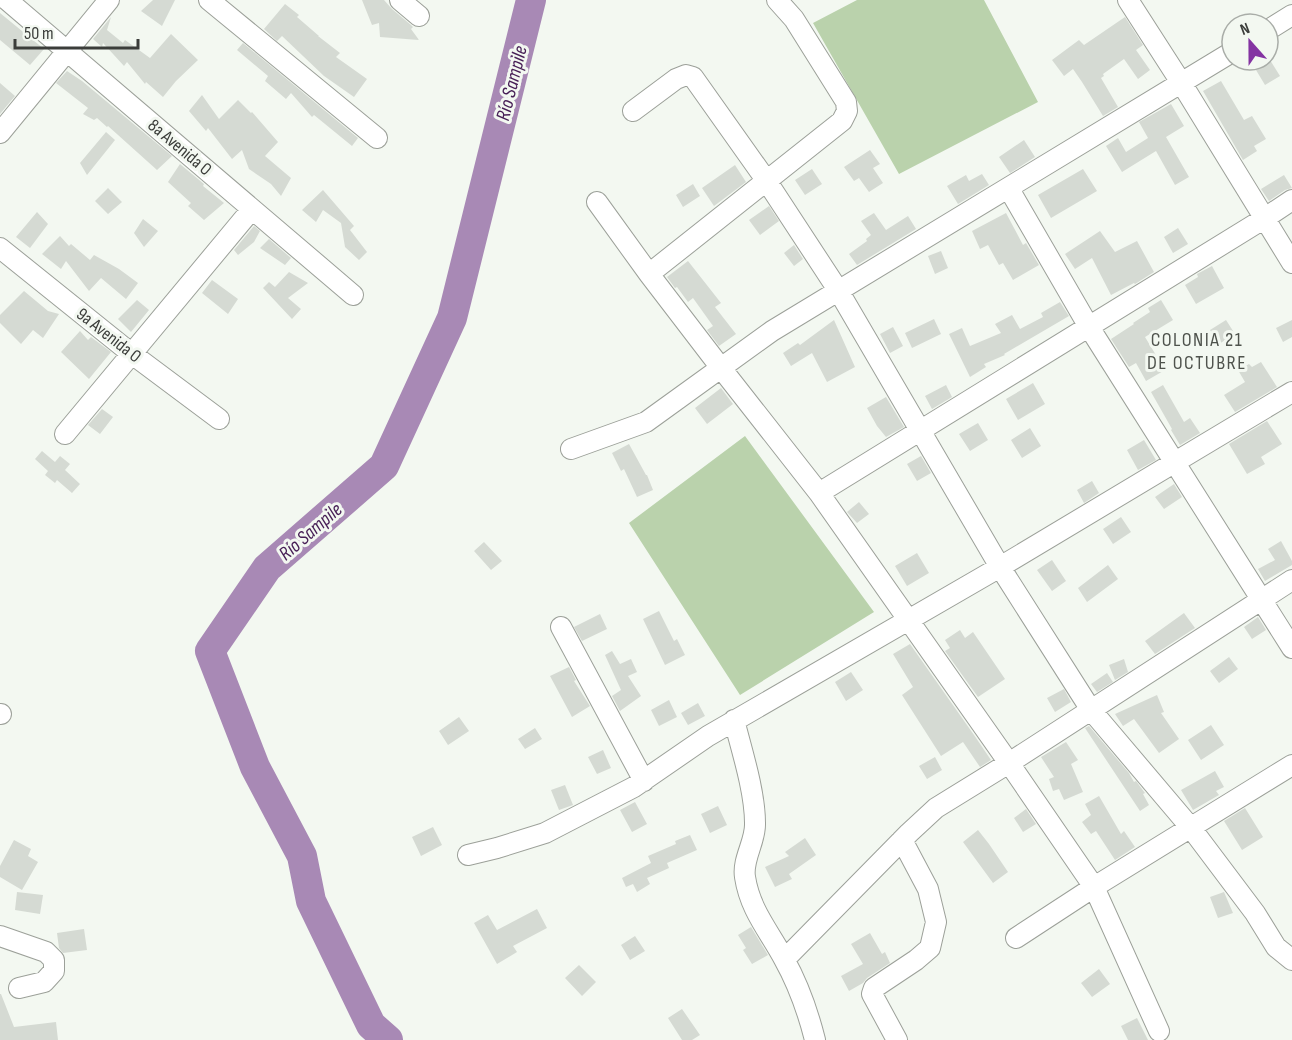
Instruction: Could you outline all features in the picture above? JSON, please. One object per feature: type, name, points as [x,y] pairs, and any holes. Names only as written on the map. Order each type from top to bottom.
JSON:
[{"type":"street","name":"8a Avenida O","points":[[7,0],[353,295]]},
{"type":"street","points":[[0,133],[109,0]]},
{"type":"street","points":[[208,0],[377,138]]},
{"type":"street","points":[[400,0],[419,16]]},
{"type":"street","points":[[649,274],[842,121],[847,111],[846,102],[794,19],[777,0]]},
{"type":"street","points":[[1128,0],[1292,263]]},
{"type":"street","points":[[571,449],[646,422],[772,331],[1220,60]]},
{"type":"street","points":[[633,111],[676,79],[686,75],[693,77],[766,180],[838,290],[1000,567],[1091,710],[1191,828],[1255,913],[1276,947],[1292,960]]},
{"type":"street","points":[[1009,189],[1089,327],[1292,648]]},
{"type":"street","points":[[819,493],[1292,200]]},
{"type":"street","points":[[597,202],[649,274],[819,493],[1094,887],[1159,1031]]},
{"type":"street","points":[[65,434],[252,209]]},
{"type":"street","name":"9a Avenida O","points":[[0,248],[132,354],[219,419]]},
{"type":"street","points":[[468,855],[497,849],[545,833],[644,781],[734,720],[1000,567],[1292,392]]},
{"type":"street","points":[[785,959],[936,807],[1009,763],[1292,580]]},
{"type":"street","points":[[561,627],[644,781]]},
{"type":"street","points":[[734,720],[750,787],[756,825],[746,860],[745,875],[752,905],[785,959],[796,983],[815,1040]]},
{"type":"street","points":[[1016,938],[1292,765]]},
{"type":"street","points":[[897,1040],[872,994],[874,988],[930,948],[936,922],[928,889],[902,840]]},
{"type":"street","points":[[0,936],[46,951],[54,960],[54,971],[44,982],[19,988]]},
{"type":"green space","points":[[857,0],[984,0],[1038,102],[899,174],[813,23]]},
{"type":"green space","points":[[745,436],[874,612],[740,695],[629,523]]},
{"type":"building","points":[[153,0],[175,0],[162,26],[141,11]]},
{"type":"building","points":[[362,0],[384,0],[413,27],[411,29],[419,40],[380,37],[379,23],[372,25]]},
{"type":"building","points":[[285,4],[299,15],[297,17],[318,36],[340,53],[336,57],[367,79],[354,97],[324,76],[282,36],[277,41],[264,29]]},
{"type":"building","points":[[0,13],[44,49],[30,65],[0,40]]},
{"type":"building","points":[[111,17],[107,30],[123,43],[125,40],[150,58],[171,34],[198,60],[163,97],[146,82],[145,84],[127,62],[124,66],[103,43],[102,47],[93,39]]},
{"type":"building","points":[[1125,17],[1143,45],[1136,50],[1150,70],[1138,79],[1124,59],[1103,74],[1101,78],[1118,107],[1103,116],[1073,69],[1064,76],[1052,60],[1079,40],[1084,45]]},
{"type":"building","points":[[243,43],[358,138],[352,146],[314,115],[312,117],[291,93],[286,99],[265,81],[268,76],[237,50]]},
{"type":"building","points":[[67,71],[172,156],[157,170],[108,126],[97,118],[94,120],[83,114],[88,108],[56,83]]},
{"type":"building","points":[[1257,72],[1278,72],[1280,76],[1265,85]]},
{"type":"building","points":[[1221,81],[1244,120],[1252,116],[1266,139],[1254,146],[1257,151],[1243,160],[1203,91]]},
{"type":"building","points":[[0,83],[15,96],[0,114]]},
{"type":"building","points":[[202,95],[219,119],[238,100],[252,112],[278,142],[265,156],[291,178],[281,196],[271,184],[249,169],[242,150],[232,159],[208,128],[206,131],[189,111]]},
{"type":"building","points":[[1171,104],[1184,126],[1166,137],[1189,177],[1175,185],[1156,151],[1122,172],[1106,146],[1118,138],[1126,152],[1148,138],[1139,122]]},
{"type":"building","points":[[106,132],[115,140],[87,175],[80,163]]},
{"type":"building","points":[[1024,140],[1035,157],[1010,173],[999,157]]},
{"type":"building","points":[[870,150],[880,164],[873,168],[883,183],[869,192],[859,178],[854,181],[844,167]]},
{"type":"building","points":[[180,164],[224,203],[204,220],[188,206],[191,203],[168,182]]},
{"type":"building","points":[[735,165],[746,182],[714,206],[702,188]]},
{"type":"building","points":[[812,169],[822,184],[805,195],[795,180]]},
{"type":"building","points":[[1083,169],[1097,191],[1051,218],[1038,195]]},
{"type":"building","points":[[982,174],[989,185],[958,204],[947,186],[966,175],[969,181]]},
{"type":"building","points":[[1284,175],[1292,188],[1269,201],[1261,189]]},
{"type":"building","points":[[693,184],[700,196],[683,207],[676,195]]},
{"type":"building","points":[[108,188],[122,202],[108,214],[95,201]]},
{"type":"building","points":[[323,190],[354,226],[350,230],[367,252],[359,260],[345,247],[341,223],[323,210],[316,222],[302,210]]},
{"type":"building","points":[[769,206],[779,221],[760,235],[749,220]]},
{"type":"building","points":[[37,212],[48,224],[30,248],[16,237]]},
{"type":"building","points":[[874,213],[886,230],[908,216],[916,229],[857,265],[849,254],[867,241],[866,239],[871,235],[861,221]]},
{"type":"building","points":[[1006,213],[1023,245],[1026,243],[1039,265],[1013,280],[1003,263],[999,265],[988,245],[980,249],[972,231]]},
{"type":"building","points":[[143,219],[158,231],[144,247],[134,233]]},
{"type":"building","points":[[254,226],[260,231],[254,242],[238,255],[234,250]]},
{"type":"building","points":[[1178,228],[1188,244],[1173,253],[1164,237]]},
{"type":"building","points":[[1100,231],[1115,252],[1137,241],[1154,272],[1111,295],[1092,258],[1075,269],[1065,254]]},
{"type":"building","points":[[60,236],[69,246],[71,244],[90,260],[94,255],[138,283],[126,299],[101,278],[89,291],[66,261],[61,269],[42,254]]},
{"type":"building","points":[[269,239],[291,258],[285,265],[260,248]]},
{"type":"building","points":[[794,245],[803,259],[794,266],[784,253]]},
{"type":"building","points":[[941,251],[948,268],[935,274],[928,256]]},
{"type":"building","points":[[688,261],[721,303],[715,307],[736,334],[719,346],[707,330],[713,326],[693,298],[688,302],[667,277]]},
{"type":"building","points":[[1212,266],[1224,288],[1196,304],[1185,285],[1198,277],[1197,274]]},
{"type":"building","points":[[289,272],[308,283],[288,298],[301,309],[292,319],[263,288],[269,282],[275,287]]},
{"type":"building","points":[[212,280],[238,299],[228,314],[202,293]]},
{"type":"building","points":[[24,291],[48,311],[59,314],[43,338],[33,330],[21,344],[0,323],[0,315]]},
{"type":"building","points":[[137,300],[149,310],[131,332],[118,319]]},
{"type":"building","points":[[1161,300],[1173,320],[1145,337],[1165,370],[1146,381],[1136,363],[1129,367],[1111,339],[1150,312],[1148,308]]},
{"type":"building","points":[[1060,302],[1069,316],[1005,355],[984,364],[986,367],[970,377],[949,334],[962,328],[970,346],[1001,333],[995,324],[1012,315],[1020,329],[1043,317],[1041,313]]},
{"type":"building","points":[[934,319],[941,334],[912,348],[905,333]]},
{"type":"building","points":[[834,320],[855,367],[827,382],[812,353],[791,366],[783,353],[798,343],[800,345]]},
{"type":"building","points":[[1226,320],[1235,334],[1219,344],[1210,330]]},
{"type":"building","points":[[1292,320],[1292,337],[1283,342],[1276,328]]},
{"type":"building","points":[[893,327],[903,346],[890,353],[880,334]]},
{"type":"building","points":[[80,331],[88,340],[91,337],[111,352],[89,379],[61,352]]},
{"type":"building","points":[[1261,362],[1277,387],[1235,412],[1224,395],[1245,382],[1238,370],[1249,364],[1252,367]]},
{"type":"building","points":[[1033,383],[1045,404],[1018,420],[1006,399]]},
{"type":"building","points":[[946,385],[952,397],[932,409],[925,396]]},
{"type":"building","points":[[1163,385],[1184,422],[1190,418],[1200,433],[1180,445],[1151,392]]},
{"type":"building","points":[[721,388],[733,404],[707,424],[695,408]]},
{"type":"building","points":[[886,397],[904,427],[886,437],[867,408]]},
{"type":"building","points":[[102,409],[113,417],[100,434],[88,425]]},
{"type":"building","points":[[1267,421],[1282,444],[1261,457],[1265,464],[1247,474],[1229,444]]},
{"type":"building","points":[[978,423],[988,440],[970,451],[959,434]]},
{"type":"building","points":[[1030,428],[1041,446],[1022,458],[1011,440]]},
{"type":"building","points":[[1144,440],[1156,460],[1138,470],[1127,450]]},
{"type":"building","points":[[629,444],[653,490],[637,497],[624,469],[621,471],[612,453]]},
{"type":"building","points":[[42,451],[55,462],[60,456],[70,464],[65,470],[80,484],[72,493],[57,480],[55,483],[45,475],[48,471],[35,459]]},
{"type":"building","points":[[921,456],[931,473],[917,481],[907,464]]},
{"type":"building","points":[[1092,481],[1099,493],[1084,503],[1077,490]]},
{"type":"building","points":[[1174,484],[1182,497],[1164,509],[1155,497]]},
{"type":"building","points":[[859,502],[869,514],[857,523],[847,512]]},
{"type":"building","points":[[1121,517],[1131,532],[1113,544],[1103,529]]},
{"type":"building","points":[[1281,541],[1292,565],[1265,581],[1258,569],[1275,560],[1268,549]]},
{"type":"building","points":[[484,542],[502,561],[491,570],[474,551]]},
{"type":"building","points":[[917,553],[929,573],[907,586],[895,566]]},
{"type":"building","points":[[1052,560],[1066,581],[1052,591],[1037,570]]},
{"type":"building","points":[[1108,565],[1118,579],[1087,602],[1078,588]]},
{"type":"building","points":[[659,611],[674,641],[677,639],[685,655],[665,665],[643,619]]},
{"type":"building","points":[[1184,613],[1195,628],[1155,654],[1145,641]]},
{"type":"building","points":[[600,614],[607,629],[582,641],[574,627]]},
{"type":"building","points":[[1258,617],[1266,630],[1252,639],[1244,627]]},
{"type":"building","points":[[960,630],[965,638],[973,632],[1005,679],[978,697],[945,651],[950,648],[945,640]]},
{"type":"building","points":[[910,644],[991,760],[980,767],[963,742],[941,756],[902,695],[913,687],[893,654]]},
{"type":"building","points":[[612,651],[620,664],[631,659],[637,672],[628,676],[641,696],[620,711],[612,696],[621,690],[605,655]]},
{"type":"building","points":[[1229,657],[1238,669],[1219,683],[1210,671]]},
{"type":"building","points":[[1124,659],[1128,672],[1115,680],[1109,665]]},
{"type":"building","points":[[569,667],[576,680],[574,681],[590,706],[572,717],[550,676]]},
{"type":"building","points":[[851,672],[863,690],[846,701],[835,682]]},
{"type":"building","points":[[1107,673],[1113,682],[1097,692],[1091,684]]},
{"type":"building","points":[[1064,689],[1071,702],[1055,712],[1047,698]]},
{"type":"building","points":[[1157,695],[1164,712],[1161,713],[1179,739],[1159,753],[1134,719],[1123,726],[1115,714]]},
{"type":"building","points":[[669,700],[677,717],[659,726],[651,710]]},
{"type":"building","points":[[698,703],[705,716],[688,725],[681,713]]},
{"type":"building","points":[[459,717],[469,731],[448,745],[439,731]]},
{"type":"building","points":[[1211,725],[1224,745],[1201,760],[1188,740]]},
{"type":"building","points":[[1089,726],[1134,782],[1136,781],[1145,793],[1143,794],[1149,805],[1140,811],[1085,728]]},
{"type":"building","points":[[535,728],[542,739],[525,749],[518,739]]},
{"type":"building","points":[[1066,742],[1078,760],[1071,764],[1083,792],[1064,800],[1059,789],[1053,791],[1049,779],[1054,777],[1041,757]]},
{"type":"building","points":[[603,750],[611,768],[597,774],[588,757]]},
{"type":"building","points":[[935,757],[942,770],[927,779],[919,766]]},
{"type":"building","points":[[1215,771],[1224,787],[1216,791],[1219,795],[1193,810],[1181,790]]},
{"type":"building","points":[[565,785],[573,805],[559,810],[551,790]]},
{"type":"building","points":[[1099,796],[1121,834],[1124,831],[1135,847],[1115,860],[1096,831],[1091,834],[1082,822],[1091,815],[1085,804]]},
{"type":"building","points":[[635,802],[647,824],[632,832],[620,810]]},
{"type":"building","points":[[718,806],[727,825],[710,833],[701,814]]},
{"type":"building","points":[[1245,808],[1263,837],[1242,850],[1224,821]]},
{"type":"building","points":[[1026,809],[1036,824],[1023,832],[1014,818]]},
{"type":"building","points":[[433,827],[442,845],[421,856],[412,837]]},
{"type":"building","points":[[978,830],[1008,872],[993,883],[963,842]]},
{"type":"building","points":[[690,835],[697,850],[667,863],[669,868],[647,878],[650,884],[637,892],[633,884],[626,887],[622,878],[651,863],[648,856]]},
{"type":"building","points":[[805,838],[816,855],[789,874],[792,879],[775,887],[765,867],[789,856],[785,852]]},
{"type":"building","points":[[14,840],[31,849],[28,856],[38,862],[22,890],[0,877],[0,866]]},
{"type":"building","points":[[17,892],[43,895],[40,914],[15,910]]},
{"type":"building","points":[[1224,892],[1233,913],[1218,918],[1210,897]]},
{"type":"building","points":[[537,909],[547,928],[513,946],[517,952],[497,964],[474,923],[488,915],[497,930]]},
{"type":"building","points":[[751,927],[768,955],[752,964],[743,950],[746,948],[738,935]]},
{"type":"building","points":[[84,929],[87,950],[63,953],[59,948],[57,933]]},
{"type":"building","points":[[870,933],[882,954],[885,952],[890,963],[849,991],[841,976],[863,964],[851,944]]},
{"type":"building","points":[[635,936],[645,951],[630,960],[621,945]]},
{"type":"building","points":[[579,965],[596,982],[582,996],[565,978]]},
{"type":"building","points":[[1099,969],[1110,984],[1092,997],[1081,983]]},
{"type":"building","points":[[0,994],[14,1027],[56,1022],[58,1040],[0,1040]]},
{"type":"building","points":[[682,1009],[700,1035],[692,1040],[682,1040],[668,1018]]},
{"type":"building","points":[[1137,1018],[1148,1040],[1128,1040],[1121,1026]]},
{"type":"waterway","name":"Río Sampile","points":[[388,1040],[371,1025],[311,901],[302,856],[255,767],[210,651],[267,568],[384,466],[452,318],[531,0]]},
{"type":"district","name":"COLONIA 21 DE OCTUBRE","points":[[1197,350]]}]
